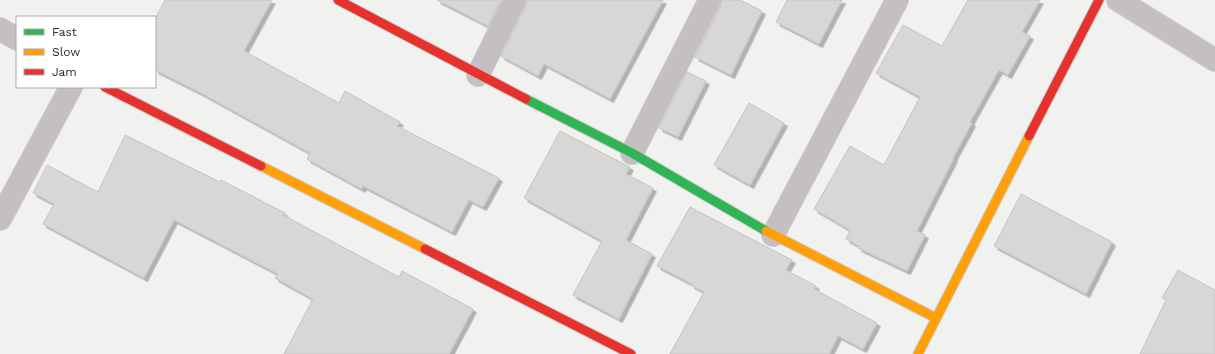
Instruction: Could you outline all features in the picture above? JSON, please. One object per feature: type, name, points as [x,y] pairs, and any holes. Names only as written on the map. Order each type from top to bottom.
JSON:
[{"type":"street","points":[[338,0],[478,75],[632,153],[773,234],[936,318]]},
{"type":"street","points":[[478,75],[515,0]]},
{"type":"street","points":[[632,153],[710,0]]},
{"type":"street","points":[[773,234],[897,0]]},
{"type":"street","points":[[918,354],[1099,0]]},
{"type":"street","points":[[1118,0],[1215,60]]},
{"type":"street","points":[[0,29],[16,38]]},
{"type":"street","points":[[0,219],[70,88]]},
{"type":"street","points":[[107,88],[620,352]]},
{"type":"building","points":[[165,0],[272,0],[244,51],[339,103],[345,91],[400,122],[397,126],[499,178],[483,207],[469,200],[452,232],[363,186],[362,189],[307,159],[310,153],[199,92],[156,70],[156,17]]},
{"type":"building","points":[[437,0],[501,0],[488,26]]},
{"type":"building","points":[[527,0],[663,0],[610,99],[544,64],[538,76],[501,56],[526,6]]},
{"type":"building","points":[[722,0],[740,0],[762,11],[731,75],[695,57],[721,6]]},
{"type":"building","points":[[787,0],[842,0],[819,44],[776,22]]},
{"type":"building","points":[[968,0],[1040,0],[1022,32],[1030,36],[1008,75],[999,70],[970,122],[972,123],[917,231],[925,235],[907,271],[858,248],[859,246],[846,239],[850,230],[814,209],[850,146],[884,165],[920,97],[876,73],[903,25],[942,46]]},
{"type":"building","points":[[687,72],[706,81],[678,137],[659,128]]},
{"type":"building","points":[[749,103],[784,123],[750,185],[714,165]]},
{"type":"building","points":[[560,131],[630,167],[626,174],[653,188],[626,240],[652,254],[619,319],[573,295],[602,241],[524,198]]},
{"type":"building","points":[[125,135],[220,182],[221,180],[285,213],[283,215],[399,277],[402,271],[473,309],[449,354],[284,354],[313,299],[275,278],[278,274],[174,220],[144,278],[43,224],[54,204],[33,193],[47,165],[98,192]]},
{"type":"building","points":[[1021,194],[1112,242],[1086,294],[994,246]]},
{"type":"building","points":[[690,207],[792,260],[786,270],[816,286],[814,289],[877,323],[863,349],[838,336],[829,354],[670,354],[704,292],[657,266]]},
{"type":"building","points":[[1178,270],[1215,290],[1215,354],[1140,354],[1166,300],[1162,298]]},
{"type":"traffic: fast","points":[[526,99],[632,153],[766,231]]},
{"type":"traffic: slow","points":[[918,354],[1029,136]]},
{"type":"traffic: slow","points":[[261,166],[425,249]]},
{"type":"traffic: slow","points":[[766,231],[936,318]]},
{"type":"traffic: jam","points":[[338,0],[526,99]]},
{"type":"traffic: jam","points":[[1029,136],[1099,0]]},
{"type":"traffic: jam","points":[[107,88],[261,166]]},
{"type":"traffic: jam","points":[[425,249],[631,354]]}]
